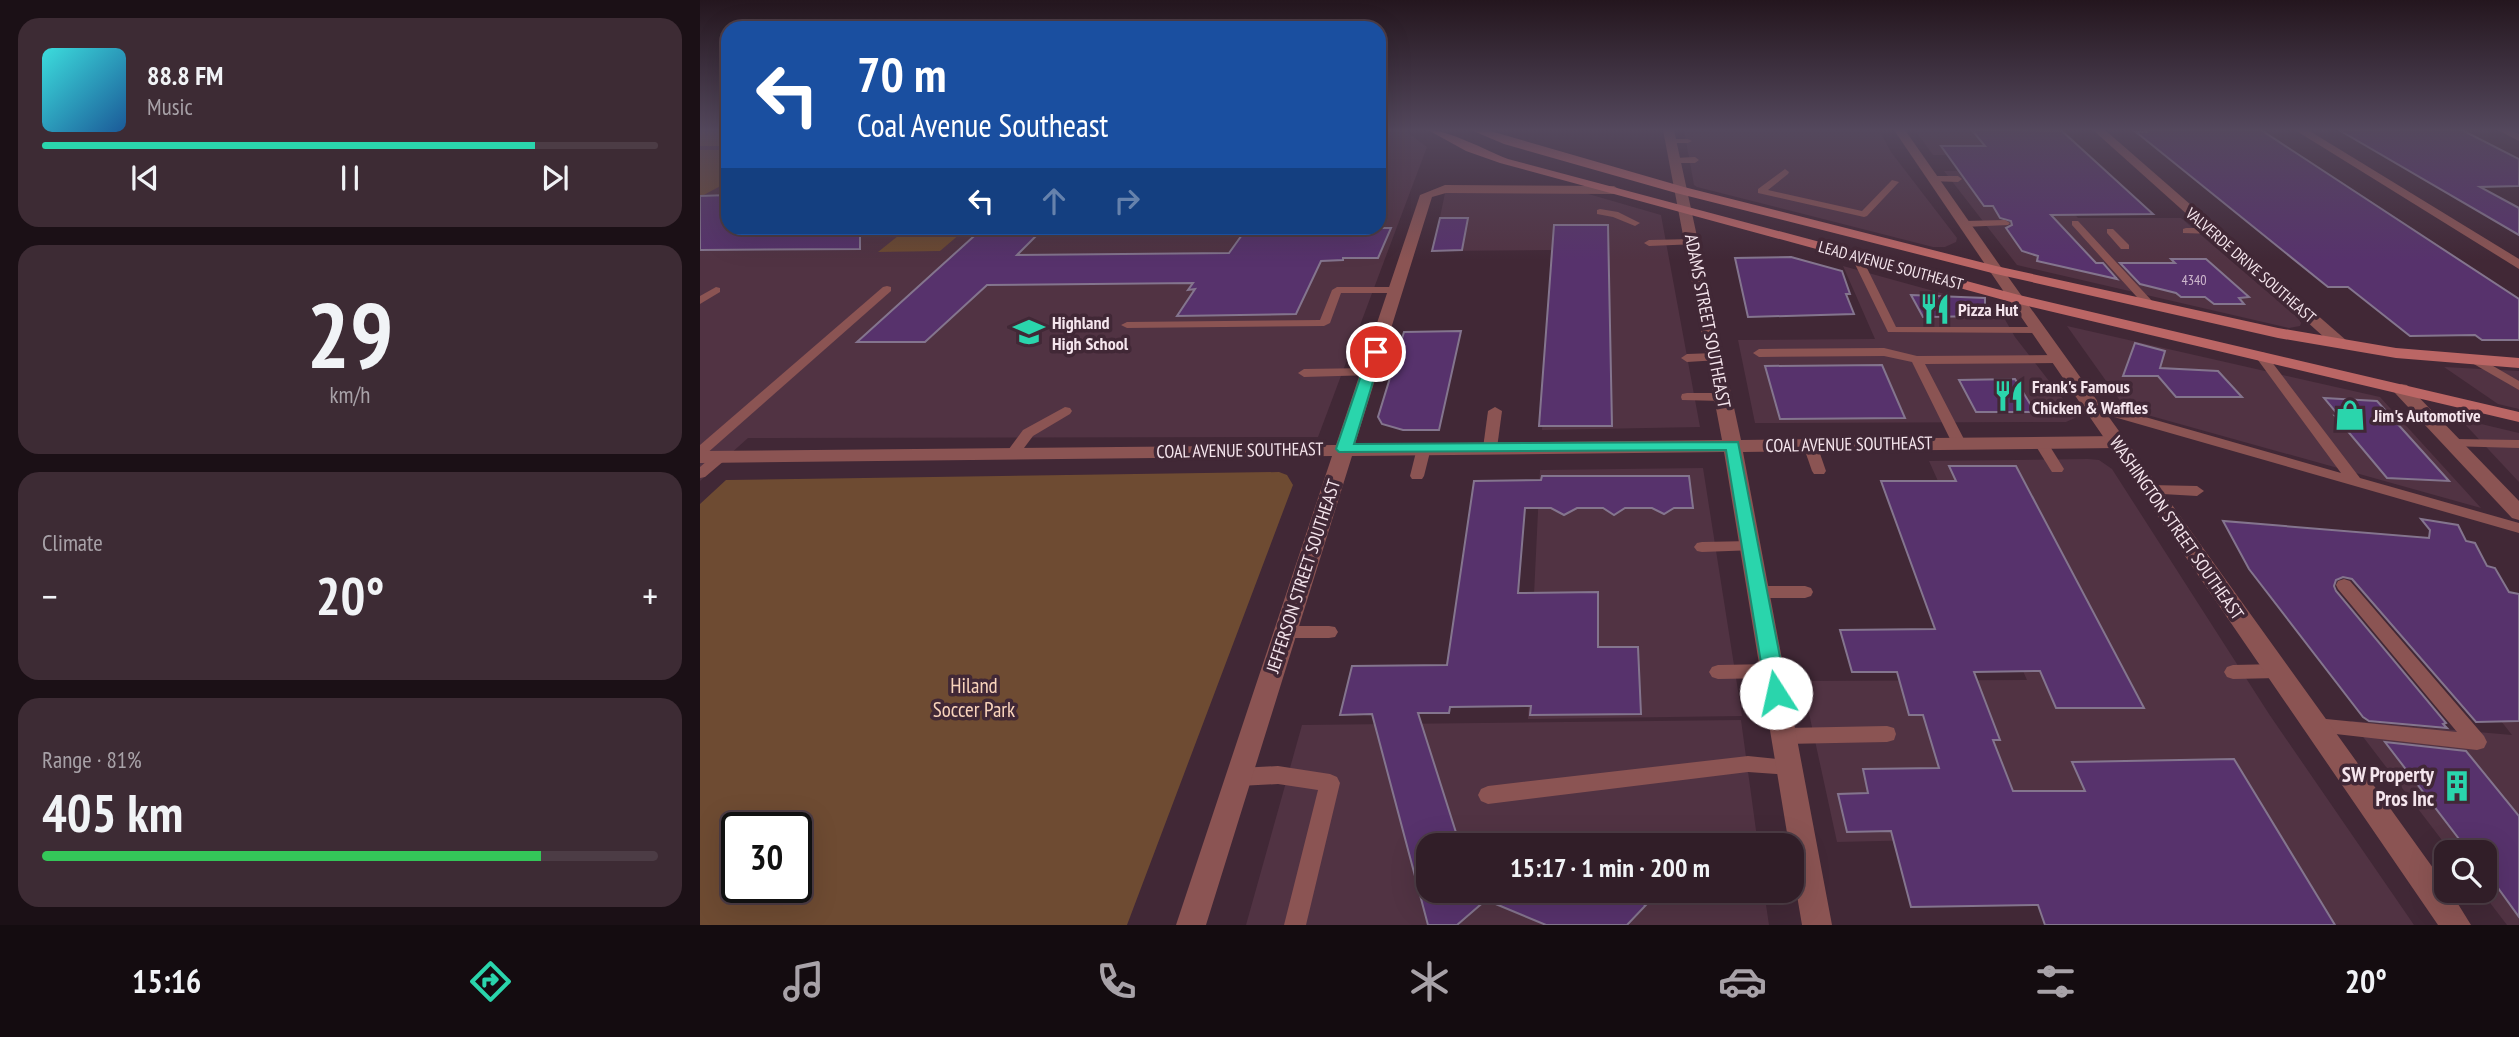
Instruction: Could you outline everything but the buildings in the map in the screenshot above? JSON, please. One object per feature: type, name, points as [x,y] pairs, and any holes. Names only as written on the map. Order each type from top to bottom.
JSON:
[{"type":"main road","name":"LEAD AVENUE SOUTHEAST","points":[[1549,173],[1614,190],[1798,220],[1996,270]]},
{"type":"main road","name":"LEAD AVENUE SOUTHEAST","points":[[1602,173],[1856,256],[2016,299],[2401,388],[2518,418]]},
{"type":"main road","points":[[1996,270],[2341,345],[2396,353],[2519,363]]},
{"type":"street","points":[[1493,190],[1526,182],[1528,173]]},
{"type":"street","name":"ADAMS STREET SOUTHEAST","points":[[1676,173],[1693,242],[1751,546],[1817,925]]},
{"type":"street","name":"WASHINGTON STREET SOUTHEAST","points":[[1929,173],[2456,925]]},
{"type":"street","name":"VALVERDE DRIVE SOUTHEAST","points":[[2147,173],[2341,345]]},
{"type":"street","points":[[2370,173],[2519,265]]},
{"type":"street","points":[[1493,190],[1614,190]]},
{"type":"street","name":"JEFFERSON STREET SOUTHEAST","points":[[1191,925],[1426,195],[1433,191],[1475,193],[1493,190]]},
{"type":"street","points":[[2401,388],[2519,513]]},
{"type":"street","name":"COAL AVENUE SOUTHEAST","points":[[700,455],[720,457],[2117,442]]},
{"type":"lane","points":[[1784,173],[1761,191],[1864,214],[1895,182]]},
{"type":"lane","points":[[1933,179],[1958,179]]},
{"type":"lane","points":[[1798,220],[1815,203]]},
{"type":"lane","points":[[1600,212],[1615,214],[1635,223]]},
{"type":"lane","points":[[1964,224],[2005,223]]},
{"type":"lane","points":[[2075,223],[2149,304]]},
{"type":"lane","points":[[2186,231],[2213,231]]},
{"type":"lane","points":[[2110,232],[2125,247]]},
{"type":"lane","points":[[1649,243],[1693,242]]},
{"type":"lane","points":[[1856,256],[1892,330],[2038,330]]},
{"type":"lane","points":[[700,455],[887,289]]},
{"type":"lane","points":[[700,301],[716,290]]},
{"type":"lane","points":[[1127,325],[1324,323],[1337,290],[1396,290]]},
{"type":"lane","points":[[1759,353],[1884,352],[1917,360],[2058,359]]},
{"type":"lane","points":[[2261,356],[2355,481]]},
{"type":"lane","points":[[1687,358],[1715,358]]},
{"type":"lane","points":[[1917,360],[1959,443]]},
{"type":"lane","points":[[2476,360],[2519,386]]},
{"type":"lane","points":[[1304,373],[1369,372]]},
{"type":"lane","points":[[1687,397],[1723,397]]},
{"type":"lane","points":[[2091,406],[2519,528]]},
{"type":"lane","points":[[1013,453],[1028,433],[1065,411]]},
{"type":"lane","points":[[1490,448],[1495,411]]},
{"type":"lane","points":[[2041,443],[2057,469]]},
{"type":"lane","points":[[2453,443],[2519,444]]},
{"type":"lane","points":[[1810,445],[1819,471]]},
{"type":"lane","points":[[1417,476],[1424,448]]},
{"type":"lane","points":[[700,474],[720,457]]},
{"type":"lane","points":[[2150,490],[2197,491]]},
{"type":"lane","points":[[1702,547],[1751,546]]},
{"type":"lane","points":[[2316,726],[2477,741],[2344,585]]},
{"type":"lane","points":[[1759,592],[1805,592]]},
{"type":"lane","points":[[1286,632],[1329,632]]},
{"type":"lane","points":[[1718,672],[1773,671]]},
{"type":"lane","points":[[2233,672],[2278,671]]},
{"type":"lane","points":[[1784,736],[1888,734]]},
{"type":"lane","points":[[1488,795],[1748,764],[1789,766]]},
{"type":"lane","points":[[1239,776],[1278,775],[1330,783],[1296,925]]},
{"type":"shaded area","name":"Highland High School","points":[[700,173],[721,173],[721,235],[1386,235],[1386,173],[1417,173],[1318,437],[748,438],[700,481]]},
{"type":"shaded area","points":[[1692,173],[1907,173],[1957,238],[1956,242],[1945,247],[1933,247],[1694,185]]},
{"type":"shaded area","points":[[1946,173],[2038,173],[2078,218],[2181,218],[2301,323],[2300,326],[2289,328],[2017,265]]},
{"type":"shaded area","points":[[1445,193],[1585,193],[1661,215],[1700,427],[1542,430],[1551,250],[1433,251]]},
{"type":"shaded area","points":[[1843,266],[1999,309],[2015,337],[2077,417],[2066,422],[1755,423],[1738,340],[1875,339]]},
{"type":"shaded area","points":[[2067,326],[2380,397],[2481,508],[2126,409]]},
{"type":"shaded area","points":[[2444,367],[2519,371],[2519,409],[2498,404]]},
{"type":"shaded area","points":[[2460,419],[2519,433],[2519,482]]},
{"type":"shaded area","points":[[2099,460],[2112,469],[2269,714],[2414,925],[2134,925],[2094,836],[1837,842],[1802,681],[2027,680],[1929,461]]},
{"type":"shaded area","points":[[1703,468],[1742,716],[1528,719],[1540,470]]},
{"type":"shaded area","points":[[2494,712],[2519,714],[2519,925],[2507,925],[2490,903],[2497,903],[2497,840],[2442,840],[2351,721],[2512,735]]},
{"type":"shaded area","points":[[1741,720],[1756,833],[1416,833],[1416,903],[1766,903],[1769,925],[1246,925],[1302,725]]},
{"type":"green space","points":[[700,173],[721,173],[721,186],[700,197]]},
{"type":"green space","points":[[899,235],[959,235],[940,251],[878,252]]},
{"type":"green space","name":"Hiland Soccer Park","points":[[1279,472],[1287,475],[1293,485],[1127,925],[700,925],[700,504],[726,480]]},
{"type":"place","name":"Pizza Hut","points":[[1935,309]]},
{"type":"place","name":"Highland High School","points":[[1029,332]]},
{"type":"place","name":"Frank's Famous Chicken & Waffles","points":[[2009,396]]},
{"type":"place","name":"Jim's Automotive","points":[[2350,415]]},
{"type":"place","name":"SW Property Pros Inc","points":[[2457,786]]},
{"type":"route","points":[[1376,352],[1344,449],[1732,445],[1776,693]]}]
